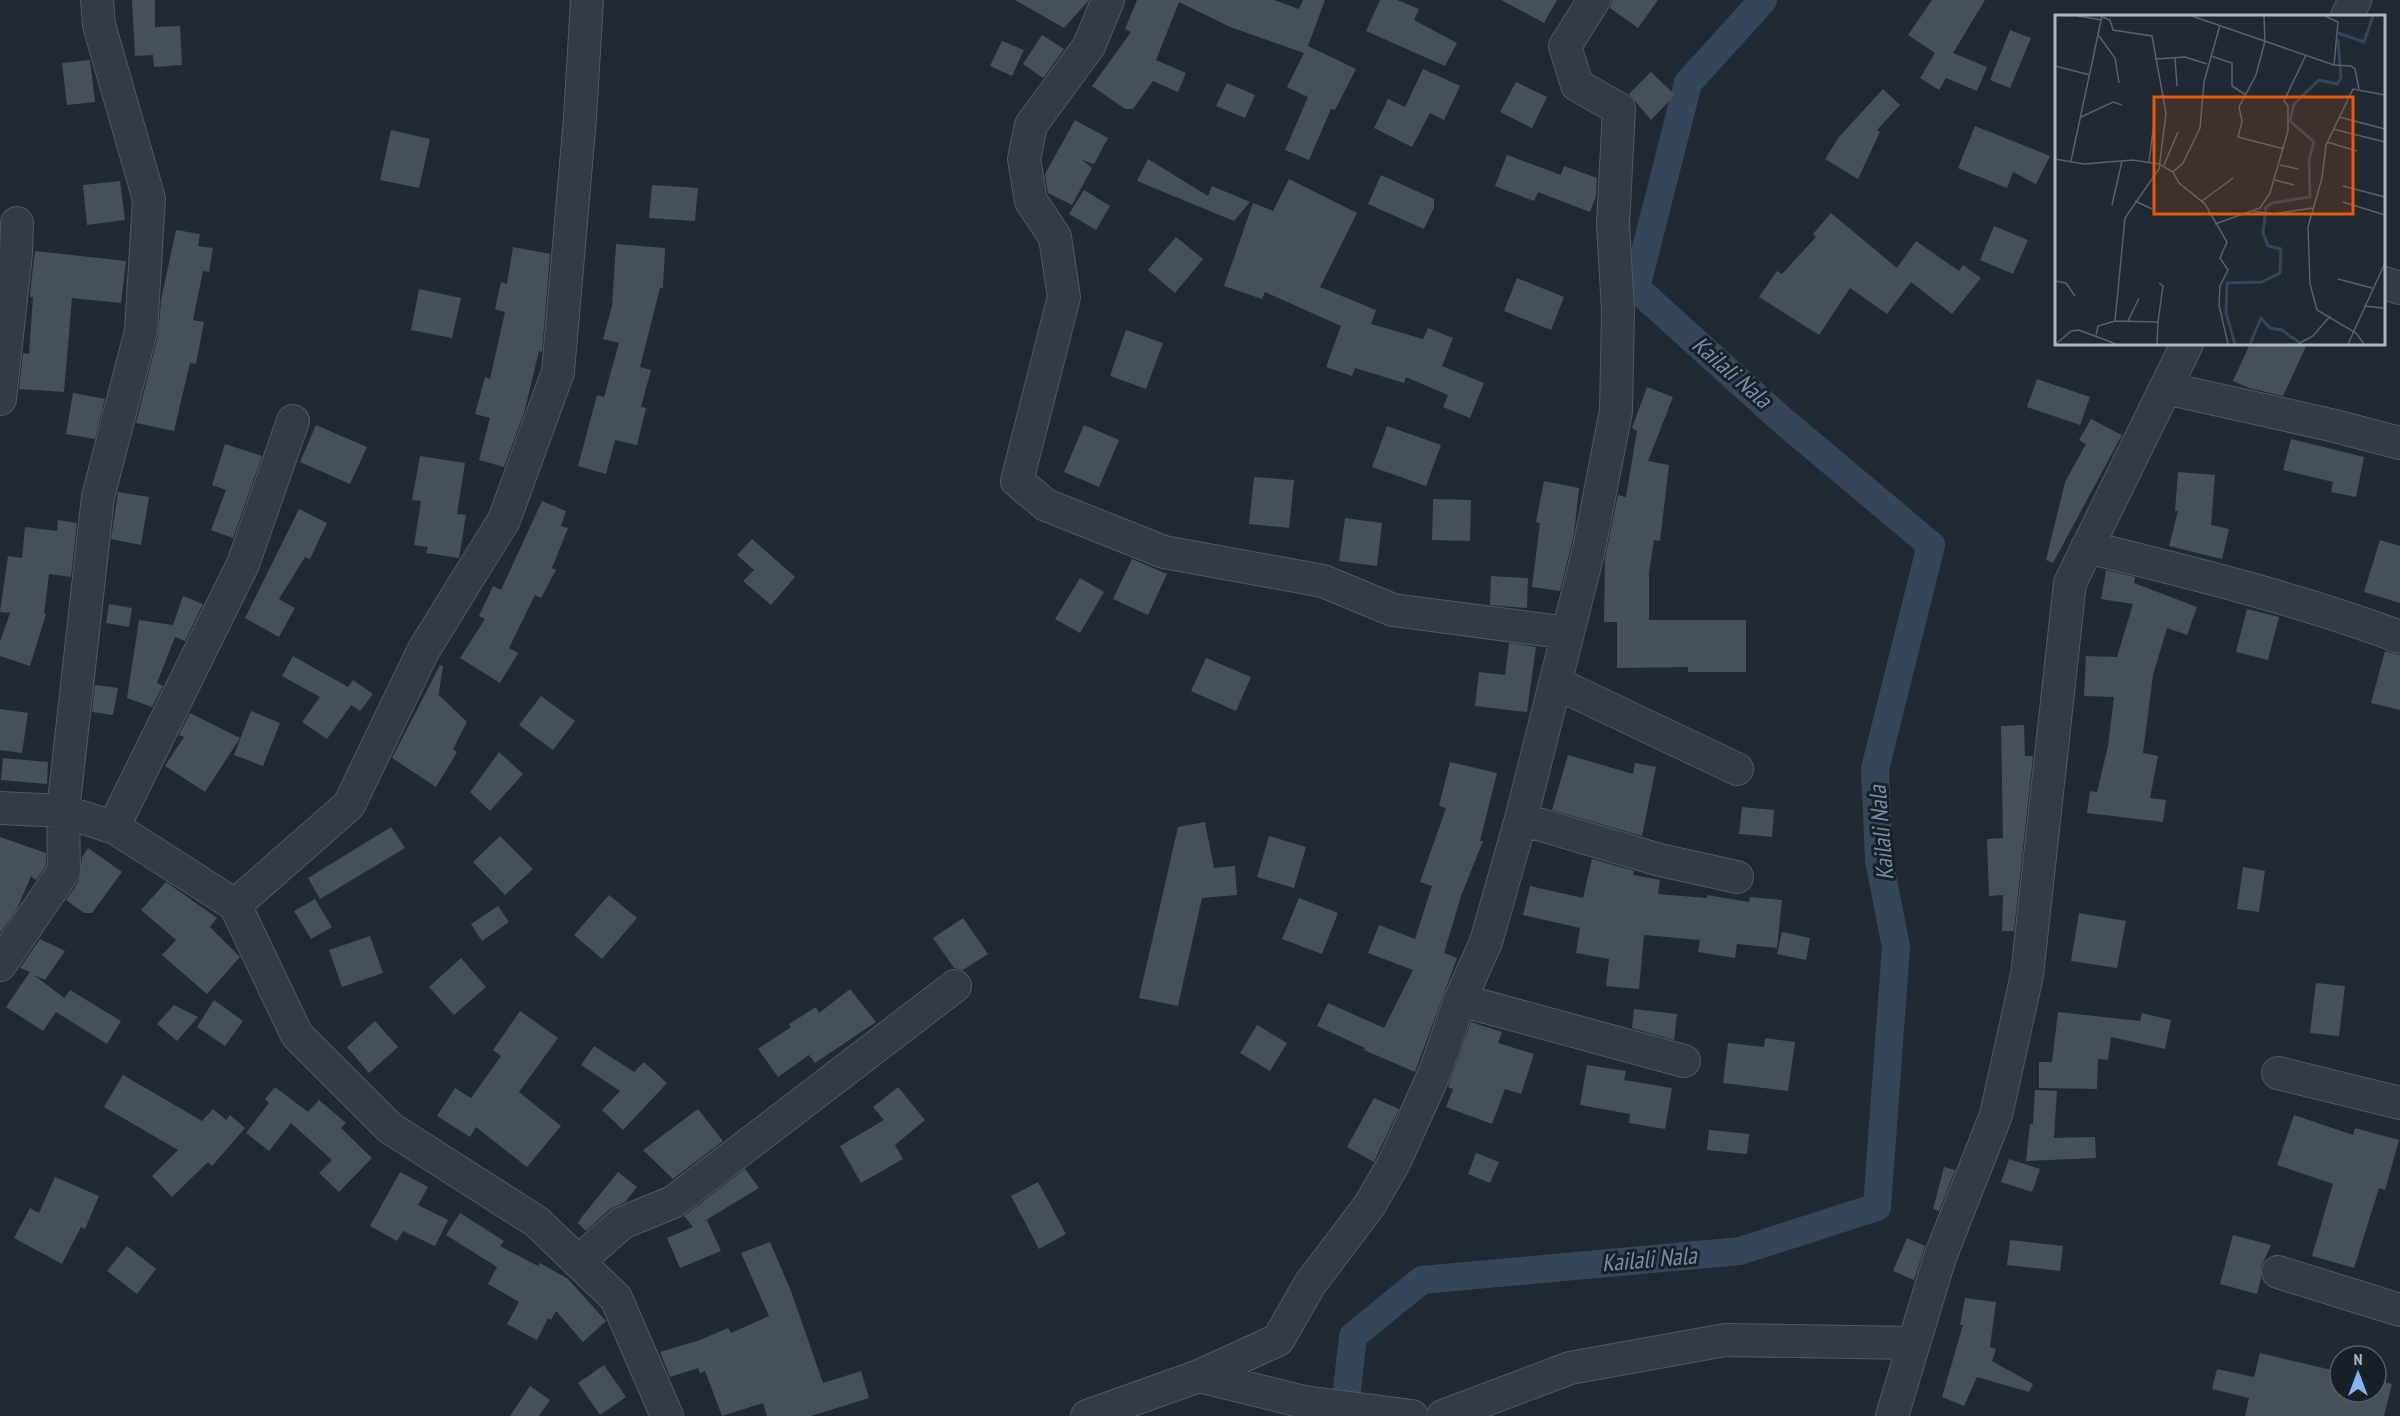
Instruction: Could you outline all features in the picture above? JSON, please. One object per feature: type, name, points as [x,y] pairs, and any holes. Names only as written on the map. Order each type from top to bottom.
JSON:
[{"type":"street","points":[[0,965],[64,871],[63,811],[98,497],[141,331],[150,199],[99,25],[97,0]]},
{"type":"street","points":[[235,905],[349,805],[423,651],[504,520],[558,372],[580,118],[587,0]]},
{"type":"street","points":[[1108,0],[1089,46],[1030,125],[1024,159],[1031,201],[1055,237],[1064,297],[1017,481],[1046,505],[1164,552],[1323,581],[1393,610],[1568,633]]},
{"type":"street","points":[[1087,1416],[1199,1376],[1278,1340],[1310,1284],[1369,1206],[1394,1163],[1435,1072],[1460,1000],[1486,942],[1521,819],[1589,549],[1616,411],[1618,311],[1612,224],[1619,109],[1577,85],[1565,46],[1594,0]]},
{"type":"street","points":[[2348,15],[2355,0]]},
{"type":"street","points":[[0,399],[16,253],[17,223]]},
{"type":"street","points":[[2385,283],[2400,288]]},
{"type":"street","points":[[1892,1416],[1940,1257],[1996,1115],[2027,975],[2070,583],[2186,345]]},
{"type":"street","points":[[2165,388],[2331,424],[2400,443]]},
{"type":"street","points":[[115,828],[243,564],[293,421]]},
{"type":"street","points":[[2087,547],[2189,572],[2333,612],[2400,637]]},
{"type":"street","points":[[1556,683],[1737,769]]},
{"type":"street","points":[[0,808],[63,811],[115,828],[235,905],[297,1035],[390,1128],[537,1222],[615,1298],[667,1416]]},
{"type":"street","points":[[1521,819],[1660,860],[1737,877]]},
{"type":"street","points":[[578,1262],[622,1224],[674,1202],[956,986]]},
{"type":"street","points":[[1460,1000],[1684,1061]]},
{"type":"street","points":[[2278,1074],[2400,1103]]},
{"type":"street","points":[[2278,1272],[2400,1310]]},
{"type":"street","points":[[1443,1416],[1570,1368],[1725,1340],[1914,1343]]},
{"type":"street","points":[[1199,1376],[1304,1402],[1412,1416]]},
{"type":"building","points":[[132,0],[155,0],[155,27],[180,26],[182,65],[154,67],[153,55],[135,56]]},
{"type":"building","points":[[1015,0],[1089,0],[1064,28]]},
{"type":"building","points":[[1137,0],[1274,0],[1299,9],[1303,0],[1325,0],[1308,46],[1356,69],[1335,110],[1331,109],[1309,160],[1285,150],[1308,97],[1287,87],[1304,53],[1230,27],[1179,2],[1156,60],[1186,73],[1178,92],[1153,81],[1133,109],[1125,109],[1092,86],[1131,32],[1125,29]]},
{"type":"building","points":[[1380,0],[1397,0],[1419,9],[1414,20],[1457,43],[1445,66],[1366,31]]},
{"type":"building","points":[[1501,0],[1557,0],[1544,23]]},
{"type":"building","points":[[1612,0],[1658,0],[1638,28],[1610,8]]},
{"type":"building","points":[[1932,0],[1985,0],[1953,53],[1987,67],[1977,91],[1946,78],[1939,90],[1920,78],[1935,53],[1908,35]]},
{"type":"building","points":[[2010,30],[2031,38],[2010,88],[1990,80]]},
{"type":"building","points":[[1042,35],[1064,49],[1043,78],[1023,64]]},
{"type":"building","points":[[1002,41],[1024,50],[1012,76],[990,66]]},
{"type":"building","points":[[90,60],[95,102],[67,105],[62,63]]},
{"type":"building","points":[[1423,69],[1460,86],[1444,120],[1430,113],[1412,147],[1374,128],[1388,99],[1405,107]]},
{"type":"building","points":[[1651,72],[1675,95],[1651,120],[1629,94]]},
{"type":"building","points":[[1516,82],[1547,97],[1532,128],[1500,112]]},
{"type":"building","points":[[1227,83],[1255,95],[1245,118],[1216,106]]},
{"type":"building","points":[[1883,89],[1900,105],[1877,130],[1880,132],[1858,179],[1825,159],[1839,137]]},
{"type":"building","points":[[1075,120],[1108,138],[1094,164],[1082,160],[1092,168],[1072,205],[1048,193],[1045,174]]},
{"type":"building","points":[[1975,126],[2050,156],[2036,184],[2013,172],[2007,188],[1958,168]]},
{"type":"building","points":[[391,130],[430,139],[419,188],[380,180]]},
{"type":"building","points":[[1507,155],[1561,175],[1564,166],[1597,178],[1596,196],[1590,212],[1538,192],[1534,201],[1495,186]]},
{"type":"building","points":[[1148,159],[1208,196],[1212,186],[1250,202],[1234,221],[1137,181]]},
{"type":"building","points":[[1381,175],[1434,199],[1434,208],[1424,229],[1368,204]]},
{"type":"building","points":[[1289,179],[1357,213],[1320,287],[1376,310],[1371,324],[1423,339],[1428,328],[1453,338],[1442,366],[1484,383],[1470,418],[1443,407],[1448,395],[1406,377],[1404,383],[1355,368],[1352,376],[1326,367],[1341,326],[1265,292],[1262,299],[1224,286],[1253,203],[1273,211]]},
{"type":"building","points":[[120,181],[125,220],[87,225],[83,185]]},
{"type":"building","points":[[652,185],[698,188],[695,221],[649,218]]},
{"type":"building","points":[[1084,190],[1110,206],[1096,230],[1069,214]]},
{"type":"building","points":[[1831,213],[1897,268],[1916,241],[1959,271],[1963,265],[1981,278],[1952,314],[1911,282],[1887,314],[1850,288],[1819,335],[1759,297],[1777,271],[1782,274],[1816,237],[1813,234]]},
{"type":"building","points":[[1994,226],[2028,240],[2013,274],[1980,260]]},
{"type":"building","points":[[176,230],[200,234],[198,246],[213,248],[209,272],[203,271],[193,320],[204,322],[196,364],[190,363],[174,431],[136,423],[158,336],[161,300]]},
{"type":"building","points":[[1176,237],[1203,259],[1175,293],[1148,270]]},
{"type":"building","points":[[616,244],[665,248],[663,288],[660,288],[640,367],[651,370],[641,407],[646,408],[637,445],[615,440],[606,474],[578,466],[597,395],[604,397],[619,343],[603,339],[612,306]]},
{"type":"building","points":[[513,247],[550,254],[542,352],[539,351],[524,413],[504,467],[479,460],[490,418],[475,414],[485,377],[490,379],[505,312],[495,309],[501,282],[507,284]]},
{"type":"building","points":[[35,251],[126,261],[121,303],[72,298],[64,392],[19,389],[23,353],[29,354],[33,297],[30,297]]},
{"type":"building","points":[[1517,278],[1564,297],[1551,330],[1504,311]]},
{"type":"building","points":[[419,289],[461,298],[452,338],[411,330]]},
{"type":"building","points":[[1126,330],[1163,343],[1146,389],[1110,376]]},
{"type":"building","points":[[2250,345],[2307,345],[2283,396],[2249,388],[2233,381]]},
{"type":"building","points":[[2037,379],[2090,397],[2080,425],[2027,407]]},
{"type":"building","points":[[1647,387],[1673,397],[1648,461],[1669,465],[1660,541],[1654,540],[1649,573],[1649,620],[1746,620],[1746,672],[1688,672],[1688,667],[1617,668],[1617,622],[1604,622],[1605,559],[1618,495],[1626,497],[1637,431],[1632,428]]},
{"type":"building","points":[[73,393],[105,399],[95,439],[66,434]]},
{"type":"building","points":[[2091,419],[2122,435],[2053,563],[2046,560],[2065,482],[2086,444],[2079,440]]},
{"type":"building","points":[[316,425],[367,447],[350,484],[300,462]]},
{"type":"building","points":[[1084,425],[1119,440],[1099,487],[1064,472]]},
{"type":"building","points":[[1387,426],[1441,445],[1426,486],[1372,467]]},
{"type":"building","points":[[2291,439],[2364,457],[2356,497],[2331,492],[2333,482],[2283,470]]},
{"type":"building","points":[[225,444],[262,456],[233,538],[211,530],[226,490],[212,485]]},
{"type":"building","points":[[420,456],[465,463],[457,514],[466,515],[459,558],[426,553],[428,547],[414,545],[421,501],[412,500]]},
{"type":"building","points":[[2178,472],[2215,475],[2211,525],[2229,529],[2222,559],[2169,546],[2178,511],[2175,511]]},
{"type":"building","points":[[1254,477],[1294,480],[1289,528],[1249,524]]},
{"type":"building","points":[[1544,481],[1579,488],[1574,534],[1560,591],[1532,587],[1540,523],[1536,522]]},
{"type":"building","points":[[118,492],[149,497],[141,545],[111,539]]},
{"type":"building","points":[[1433,499],[1471,500],[1470,541],[1432,540]]},
{"type":"building","points":[[542,501],[566,511],[561,526],[568,528],[552,568],[556,570],[541,598],[535,595],[509,648],[518,653],[500,683],[460,658],[485,619],[479,616],[493,586],[501,590]]},
{"type":"building","points":[[299,509],[327,523],[310,559],[305,557],[279,599],[295,608],[279,637],[245,618]]},
{"type":"building","points":[[1345,518],[1382,523],[1377,566],[1339,561]]},
{"type":"building","points":[[58,520],[77,523],[71,577],[49,574],[44,614],[46,614],[30,666],[0,656],[0,642],[10,613],[0,612],[8,556],[22,558],[25,527],[57,531]]},
{"type":"building","points":[[752,539],[795,577],[771,605],[743,581],[754,570],[737,555]]},
{"type":"building","points":[[2380,540],[2400,546],[2400,603],[2364,592]]},
{"type":"building","points":[[1132,559],[1167,574],[1148,615],[1113,599]]},
{"type":"building","points":[[2106,570],[2135,577],[2134,583],[2197,607],[2187,635],[2167,628],[2153,675],[2143,753],[2158,756],[2150,798],[2166,800],[2163,822],[2087,813],[2090,791],[2097,792],[2108,746],[2114,697],[2084,696],[2086,656],[2117,657],[2133,604],[2101,599]]},
{"type":"building","points":[[1491,576],[1528,578],[1527,608],[1490,605]]},
{"type":"building","points":[[1080,578],[1104,592],[1080,633],[1055,619]]},
{"type":"building","points":[[183,596],[203,604],[185,641],[175,637],[157,683],[163,686],[152,707],[127,698],[139,620],[173,625]]},
{"type":"building","points":[[109,604],[132,608],[129,627],[106,623]]},
{"type":"building","points":[[2247,609],[2279,617],[2268,660],[2236,652]]},
{"type":"building","points":[[1509,643],[1536,647],[1527,712],[1475,706],[1479,672],[1505,675]]},
{"type":"building","points":[[2385,651],[2400,655],[2400,710],[2371,703]]},
{"type":"building","points":[[293,656],[348,687],[353,680],[373,694],[360,711],[351,705],[327,739],[302,722],[320,697],[282,676]]},
{"type":"building","points":[[1206,658],[1251,677],[1236,711],[1191,691]]},
{"type":"building","points":[[440,665],[443,666],[438,698],[439,695],[467,722],[453,749],[457,752],[436,787],[392,758]]},
{"type":"building","points":[[95,685],[118,688],[113,715],[92,712]]},
{"type":"building","points":[[541,696],[575,721],[553,750],[519,725]]},
{"type":"building","points":[[0,709],[28,713],[22,753],[0,750]]},
{"type":"building","points":[[251,711],[280,723],[263,766],[234,755]]},
{"type":"building","points":[[190,713],[240,738],[205,792],[165,766],[184,737],[179,735]]},
{"type":"building","points":[[2024,725],[2025,756],[2033,756],[2014,931],[2002,931],[2003,895],[1989,896],[1987,839],[2003,838],[2001,726]]},
{"type":"building","points":[[499,752],[523,774],[490,811],[470,792]]},
{"type":"building","points":[[1568,755],[1633,774],[1635,763],[1656,767],[1642,836],[1552,810]]},
{"type":"building","points":[[3,758],[48,762],[47,784],[1,780]]},
{"type":"building","points":[[1450,762],[1497,773],[1480,841],[1483,841],[1461,896],[1444,953],[1457,958],[1415,1072],[1317,1026],[1328,1003],[1384,1028],[1413,970],[1368,953],[1379,925],[1415,939],[1432,886],[1420,882],[1446,808],[1439,806]]},
{"type":"building","points":[[1742,807],[1774,810],[1772,837],[1739,834]]},
{"type":"building","points":[[1205,822],[1214,868],[1235,866],[1237,895],[1202,898],[1178,1006],[1139,998],[1178,827]]},
{"type":"building","points":[[391,827],[405,848],[320,899],[308,878]]},
{"type":"building","points":[[500,836],[533,869],[505,895],[473,862]]},
{"type":"building","points":[[1269,836],[1306,847],[1294,888],[1257,877]]},
{"type":"building","points":[[0,837],[46,853],[46,866],[36,880],[31,876],[17,909],[0,933]]},
{"type":"building","points":[[88,848],[122,872],[92,913],[84,913],[66,900],[79,881],[82,857]]},
{"type":"building","points":[[1592,859],[1634,871],[1633,875],[1660,880],[1658,894],[1707,898],[1707,895],[1749,902],[1750,897],[1782,900],[1777,948],[1737,944],[1735,958],[1698,952],[1700,940],[1644,935],[1639,989],[1606,986],[1609,959],[1576,953],[1580,928],[1523,915],[1530,886],[1583,898]]},
{"type":"building","points":[[2243,867],[2265,871],[2259,912],[2237,909]]},
{"type":"building","points":[[166,882],[217,918],[210,927],[240,957],[207,994],[162,955],[176,940],[141,910]]},
{"type":"building","points":[[609,895],[637,918],[602,959],[574,935]]},
{"type":"building","points":[[1299,898],[1338,913],[1322,954],[1282,939]]},
{"type":"building","points":[[315,899],[332,927],[311,939],[294,911]]},
{"type":"building","points":[[498,906],[509,922],[482,941],[471,924]]},
{"type":"building","points":[[2079,913],[2126,921],[2117,968],[2071,961]]},
{"type":"building","points":[[963,918],[988,954],[963,970],[954,968],[933,938]]},
{"type":"building","points":[[1782,932],[1810,938],[1806,960],[1777,954]]},
{"type":"building","points":[[370,936],[383,973],[342,987],[329,950]]},
{"type":"building","points":[[40,939],[65,951],[45,980],[34,975],[64,998],[70,990],[121,1021],[107,1044],[56,1012],[43,1031],[6,1007],[30,972],[20,968]]},
{"type":"building","points":[[461,958],[486,987],[454,1015],[429,987]]},
{"type":"building","points":[[2316,983],[2345,986],[2339,1036],[2310,1033]]},
{"type":"building","points":[[850,989],[876,1022],[815,1063],[809,1055],[778,1077],[758,1049],[791,1027],[789,1024],[816,1007],[819,1013]]},
{"type":"building","points":[[214,1000],[243,1021],[225,1046],[197,1027]]},
{"type":"building","points":[[174,1005],[198,1017],[177,1041],[157,1024]]},
{"type":"building","points":[[1634,1009],[1677,1014],[1674,1040],[1632,1028]]},
{"type":"building","points":[[520,1011],[558,1038],[519,1092],[561,1126],[527,1167],[476,1127],[470,1137],[437,1116],[455,1088],[471,1098],[501,1056],[493,1050]]},
{"type":"building","points":[[2058,1012],[2140,1021],[2142,1013],[2171,1020],[2165,1049],[2111,1037],[2108,1060],[2098,1059],[2097,1089],[2039,1088],[2039,1062],[2052,1062]]},
{"type":"building","points":[[375,1021],[398,1047],[369,1073],[347,1047]]},
{"type":"building","points":[[1471,1022],[1502,1032],[1498,1043],[1534,1054],[1521,1094],[1505,1089],[1492,1124],[1446,1107],[1453,1089],[1448,1087]]},
{"type":"building","points":[[1257,1025],[1287,1043],[1270,1071],[1240,1053]]},
{"type":"building","points":[[1765,1038],[1795,1042],[1788,1091],[1723,1083],[1728,1043],[1764,1047]]},
{"type":"building","points":[[594,1046],[634,1072],[644,1062],[667,1083],[623,1130],[602,1110],[620,1091],[581,1065]]},
{"type":"building","points":[[1587,1065],[1626,1071],[1624,1080],[1672,1088],[1665,1129],[1629,1123],[1630,1114],[1580,1105]]},
{"type":"building","points":[[123,1075],[202,1121],[213,1109],[226,1120],[230,1115],[245,1128],[212,1166],[208,1162],[172,1197],[152,1176],[178,1150],[104,1107]]},
{"type":"building","points":[[275,1087],[308,1112],[319,1100],[346,1123],[341,1128],[372,1158],[339,1192],[319,1173],[332,1160],[291,1123],[269,1151],[246,1133],[269,1103],[265,1099]]},
{"type":"building","points":[[898,1087],[925,1120],[895,1145],[903,1159],[861,1183],[840,1146],[884,1120],[873,1107]]},
{"type":"building","points":[[2035,1090],[2057,1091],[2054,1138],[2095,1137],[2096,1158],[2026,1161],[2030,1124],[2033,1124]]},
{"type":"building","points":[[1374,1098],[1399,1109],[1374,1162],[1347,1147]]},
{"type":"building","points":[[698,1109],[723,1141],[673,1179],[643,1150]]},
{"type":"building","points":[[2294,1115],[2353,1135],[2355,1128],[2399,1140],[2385,1190],[2379,1188],[2354,1268],[2312,1256],[2333,1184],[2277,1165]]},
{"type":"building","points":[[1709,1130],[1749,1134],[1747,1154],[1707,1150]]},
{"type":"building","points":[[1476,1153],[1499,1162],[1490,1183],[1468,1174]]},
{"type":"building","points":[[2009,1159],[2040,1169],[2032,1192],[2001,1182]]},
{"type":"building","points":[[1944,1167],[1955,1170],[1939,1211],[1933,1209]]},
{"type":"building","points":[[745,1169],[759,1188],[701,1223],[707,1220],[721,1251],[680,1268],[667,1238],[693,1227],[684,1216]]},
{"type":"building","points":[[400,1172],[428,1187],[418,1205],[448,1220],[435,1246],[403,1231],[397,1241],[370,1226]]},
{"type":"building","points":[[618,1172],[637,1187],[625,1202],[610,1209],[586,1231],[578,1223]]},
{"type":"building","points":[[55,1177],[99,1196],[85,1229],[81,1227],[62,1264],[14,1238],[30,1208],[39,1213]]},
{"type":"building","points":[[1038,1182],[1066,1234],[1039,1249],[1011,1196]]},
{"type":"building","points":[[460,1213],[504,1241],[500,1246],[538,1266],[540,1263],[568,1279],[606,1321],[583,1342],[556,1311],[551,1320],[548,1318],[537,1340],[507,1324],[519,1302],[488,1284],[497,1267],[446,1235]]},
{"type":"building","points":[[2233,1235],[2271,1245],[2261,1267],[2257,1294],[2220,1284]]},
{"type":"building","points":[[1907,1238],[1925,1246],[1914,1280],[1893,1271]]},
{"type":"building","points":[[2010,1240],[2063,1246],[2060,1271],[2007,1265]]},
{"type":"building","points":[[770,1242],[791,1291],[823,1383],[861,1371],[869,1398],[811,1416],[767,1416],[763,1403],[722,1416],[705,1371],[700,1373],[698,1368],[670,1377],[660,1352],[700,1340],[728,1328],[731,1333],[769,1316],[741,1253]]},
{"type":"building","points":[[127,1246],[156,1269],[137,1294],[107,1271]]},
{"type":"building","points":[[1965,1298],[1996,1302],[1990,1347],[1996,1349],[1992,1361],[2033,1384],[2029,1392],[1977,1377],[1964,1406],[1942,1397],[1963,1325],[1960,1325]]},
{"type":"building","points":[[2260,1353],[2328,1369],[2328,1404],[2387,1404],[2384,1416],[2245,1416],[2249,1398],[2212,1389],[2217,1369],[2254,1377]]},
{"type":"building","points":[[604,1365],[626,1397],[600,1415],[578,1383]]},
{"type":"building","points":[[2388,1383],[2392,1384],[2388,1400]]},
{"type":"building","points":[[530,1386],[550,1400],[539,1416],[510,1416]]},
{"type":"waterway","name":"Kailali Nala","points":[[1344,1416],[1353,1336],[1422,1280],[1740,1251],[1877,1207],[1896,947],[1879,860],[1875,769],[1931,545],[1782,420],[1636,288],[1688,83],[1763,0]]}]
